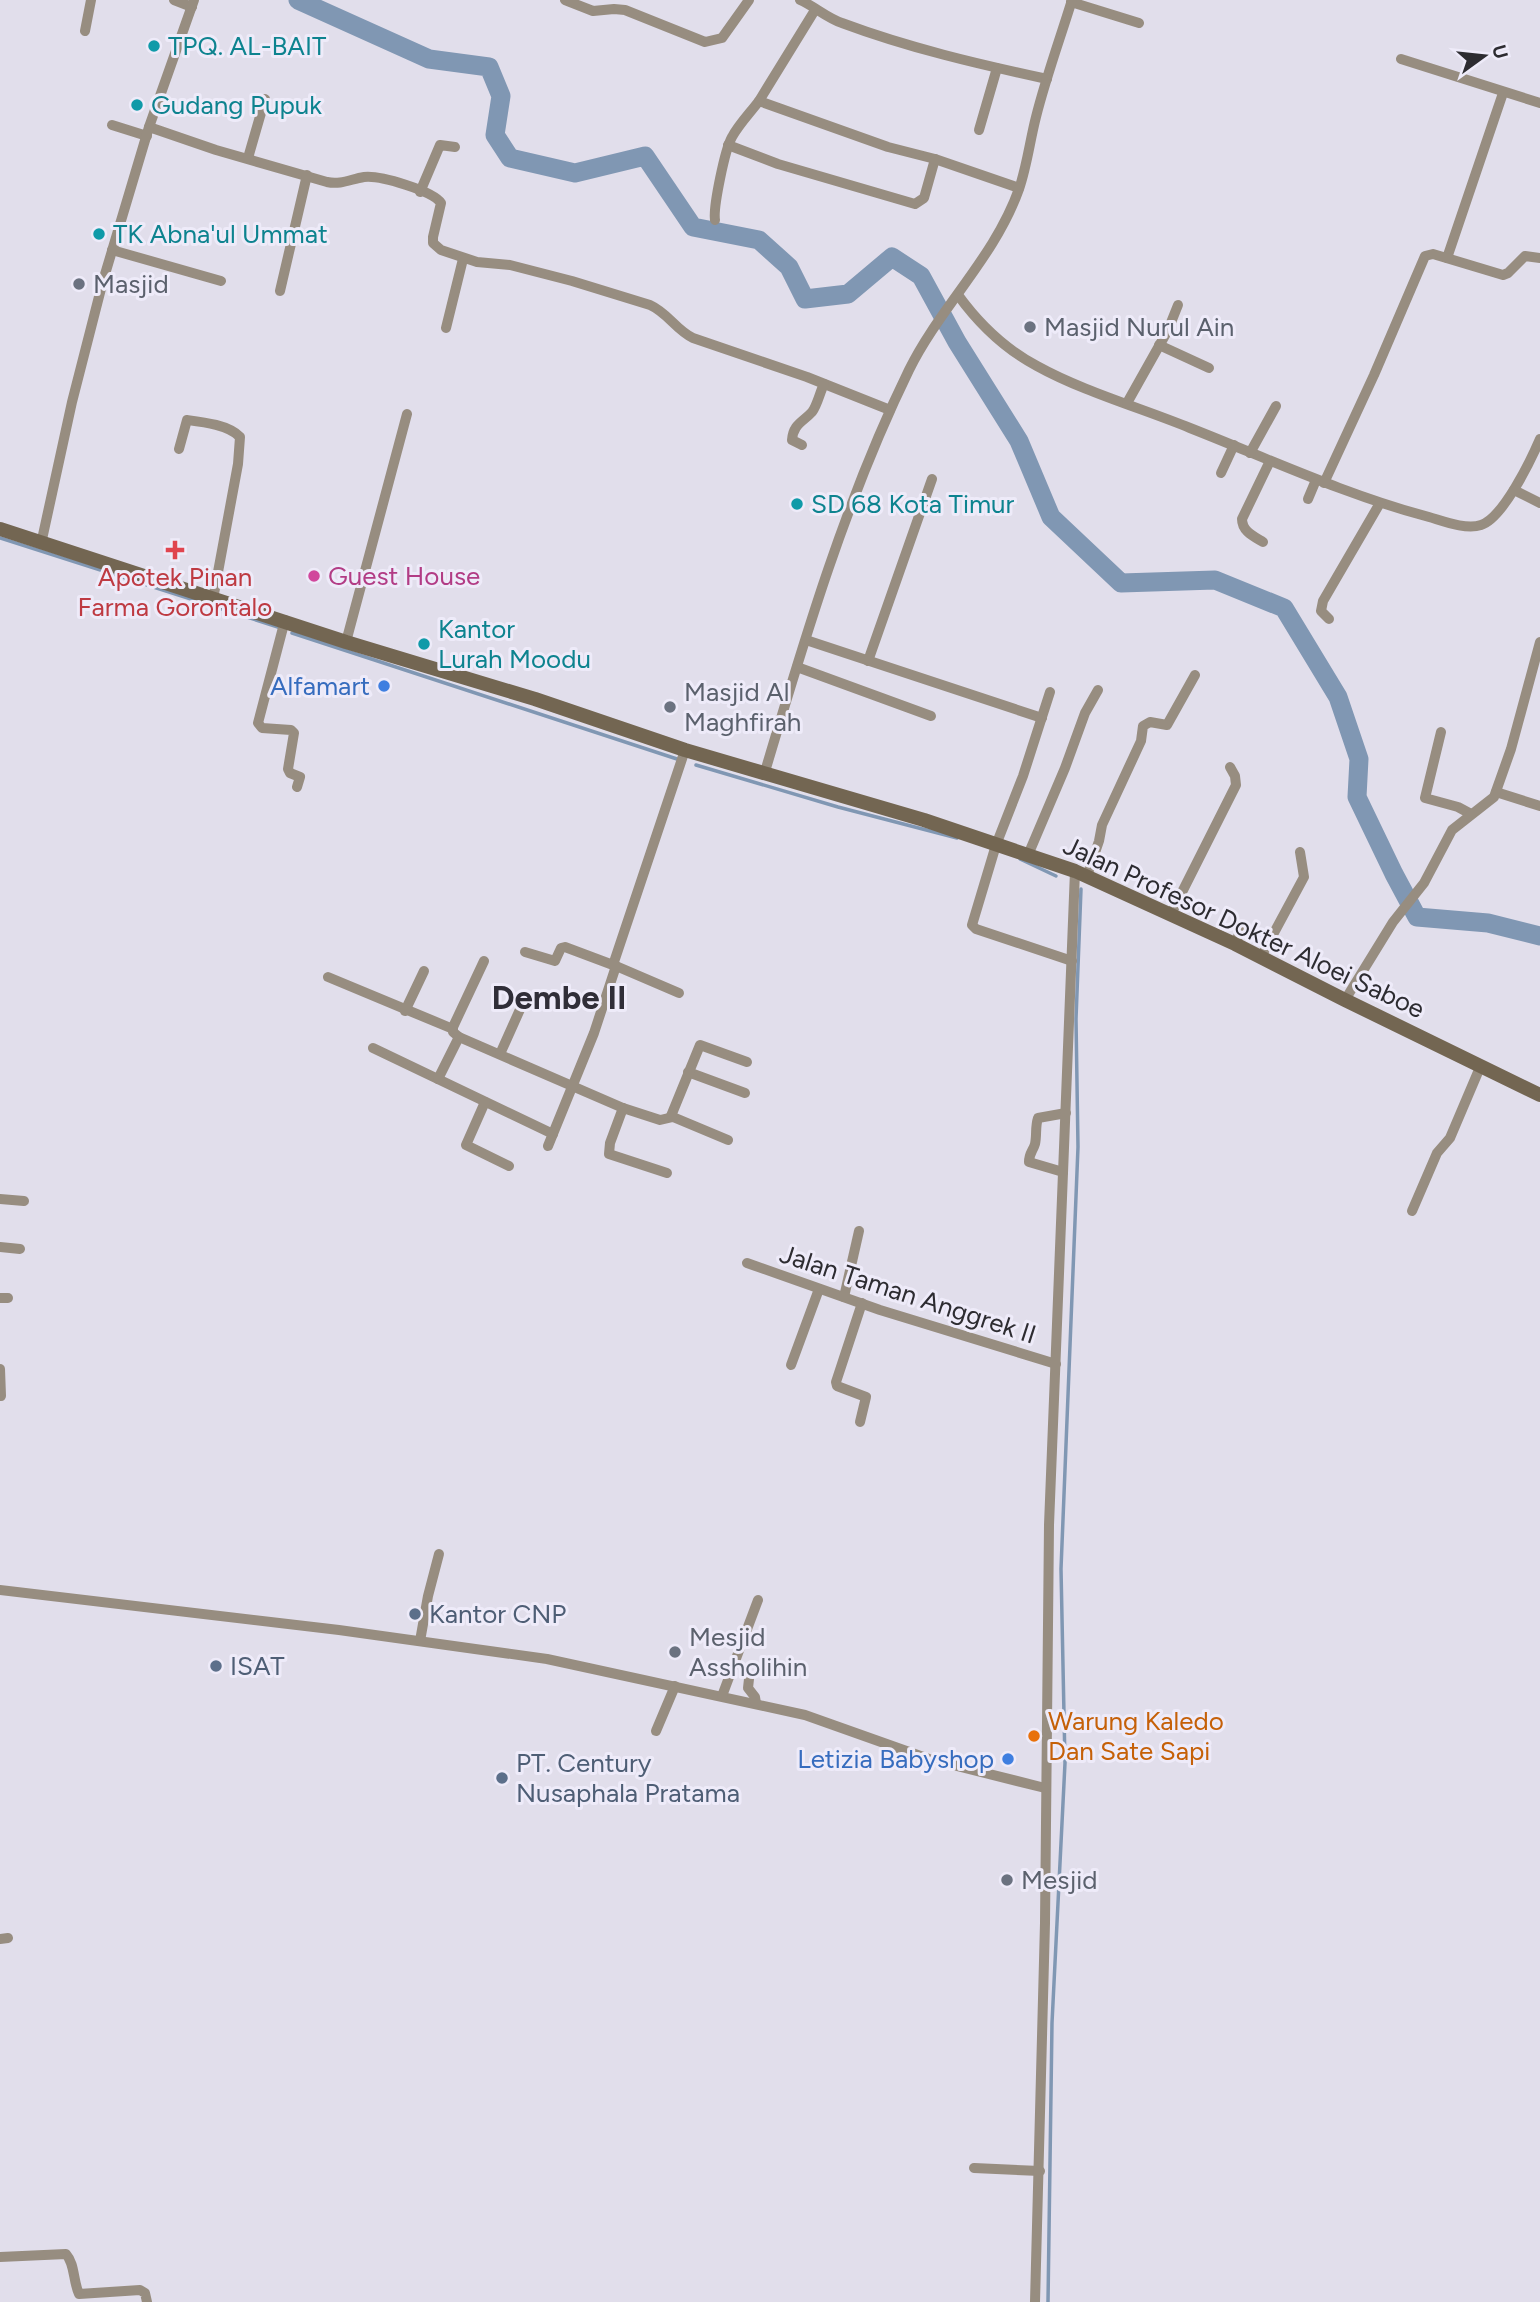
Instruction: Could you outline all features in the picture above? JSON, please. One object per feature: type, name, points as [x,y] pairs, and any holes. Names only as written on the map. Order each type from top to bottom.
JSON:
[{"type":"street","points":[[85,31],[91,0]]},
{"type":"street","points":[[41,544],[72,402],[112,250],[148,131],[193,3],[174,0]]},
{"type":"street","points":[[565,0],[593,11],[625,10],[705,42],[722,38],[749,0]]},
{"type":"street","points":[[800,0],[839,22],[888,39],[1047,79]]},
{"type":"street","points":[[764,775],[832,553],[890,410],[930,331],[951,307],[994,239],[1019,188],[1047,79],[1072,1],[1139,23]]},
{"type":"street","points":[[715,220],[716,195],[728,145],[738,127],[759,101],[815,10]]},
{"type":"street","points":[[1401,59],[1540,103]]},
{"type":"street","points":[[978,130],[997,68]]},
{"type":"street","points":[[1447,258],[1503,93]]},
{"type":"street","points":[[247,158],[265,99]]},
{"type":"street","points":[[759,101],[1019,188]]},
{"type":"street","points":[[111,125],[148,131],[334,183],[377,177],[437,198],[441,203],[433,237],[436,247],[463,259],[510,265],[603,289],[650,305],[661,309],[681,332],[693,338],[890,410]]},
{"type":"street","points":[[420,192],[437,148],[443,144],[454,147]]},
{"type":"street","points":[[728,145],[778,164],[915,204],[924,198],[935,159]]},
{"type":"street","points":[[280,291],[307,174]]},
{"type":"street","points":[[112,250],[221,281]]},
{"type":"street","points":[[1308,499],[1320,482],[1374,376],[1425,256],[1433,254],[1503,275],[1525,257],[1540,258]]},
{"type":"street","points":[[446,328],[463,259]]},
{"type":"street","points":[[958,295],[975,317],[1017,354],[1068,381],[1234,445],[1320,482],[1380,503],[1463,525],[1479,526],[1490,521],[1514,490],[1540,439]]},
{"type":"street","points":[[1127,403],[1178,305]]},
{"type":"street","points":[[1159,345],[1209,368]]},
{"type":"street","points":[[802,445],[792,440],[791,435],[802,418],[812,412],[824,384]]},
{"type":"street","points":[[1250,453],[1276,406]]},
{"type":"street","points":[[346,642],[407,414]]},
{"type":"street","points":[[179,449],[187,420],[237,432],[240,436],[212,599]]},
{"type":"street","points":[[1221,473],[1234,445]]},
{"type":"street","points":[[1263,542],[1242,526],[1242,519],[1270,461]]},
{"type":"street","points":[[869,661],[932,480]]},
{"type":"street","points":[[1514,490],[1540,503]]},
{"type":"street","points":[[1329,619],[1321,611],[1323,601],[1380,503]]},
{"type":"street","name":"Jalan Profesor Dokter Aloei Saboe","points":[[0,529],[764,775],[924,820],[1081,874],[1235,944],[1540,1096]]},
{"type":"street","points":[[285,620],[257,723],[261,728],[291,730],[294,733],[288,769],[290,773],[300,777],[297,787]]},
{"type":"street","points":[[806,640],[1042,718]]},
{"type":"street","points":[[1345,1000],[1394,922],[1424,883],[1452,830],[1487,804],[1496,792],[1511,749],[1540,642]]},
{"type":"street","points":[[797,667],[931,716]]},
{"type":"street","points":[[1035,2302],[1040,2171],[1049,1525],[1072,961],[1081,874],[1141,741],[1143,726],[1150,722],[1167,725],[1195,675]]},
{"type":"street","points":[[1028,855],[1065,768],[1080,723],[1098,691]]},
{"type":"street","points":[[1050,692],[1023,776],[996,845],[972,925],[976,929],[1072,961]]},
{"type":"street","points":[[1441,732],[1426,798],[1458,807],[1471,814]]},
{"type":"street","points":[[548,1146],[594,1033],[685,750]]},
{"type":"street","points":[[1171,914],[1236,785],[1236,776],[1230,767]]},
{"type":"street","points":[[1496,792],[1540,806]]},
{"type":"street","points":[[1261,957],[1304,877],[1300,852]]},
{"type":"street","points":[[1235,944],[1242,927]]},
{"type":"street","points":[[525,952],[555,961],[561,948],[565,947],[679,993]]},
{"type":"street","points":[[438,1079],[484,961]]},
{"type":"street","points":[[405,1011],[424,971]]},
{"type":"street","points":[[328,977],[572,1087],[660,1120],[667,1120],[671,1116],[700,1045],[747,1062]]},
{"type":"street","points":[[500,1054],[522,1004]]},
{"type":"street","points":[[373,1048],[553,1134]]},
{"type":"street","points":[[1412,1211],[1437,1153],[1450,1138],[1481,1065]]},
{"type":"street","points":[[688,1072],[745,1093]]},
{"type":"street","points":[[485,1102],[466,1145],[509,1166]]},
{"type":"street","points":[[624,1108],[610,1143],[610,1154],[667,1172]]},
{"type":"street","points":[[1063,1172],[1029,1162],[1029,1154],[1035,1143],[1034,1128],[1038,1118],[1066,1113]]},
{"type":"street","points":[[671,1116],[728,1140]]},
{"type":"street","points":[[0,1199],[24,1201]]},
{"type":"street","points":[[844,1297],[859,1231]]},
{"type":"street","points":[[0,1247],[20,1249]]},
{"type":"street","name":"Jalan Taman Anggrek II","points":[[747,1263],[819,1289],[1056,1364]]},
{"type":"street","points":[[791,1365],[819,1289]]},
{"type":"street","points":[[860,1422],[866,1397],[837,1386],[835,1382],[862,1303]]},
{"type":"street","points":[[0,1369],[1,1396]]},
{"type":"street","points":[[420,1641],[439,1554]]},
{"type":"street","points":[[0,1590],[547,1658],[806,1715],[956,1767],[1045,1788]]},
{"type":"street","points":[[722,1696],[741,1639],[758,1600]]},
{"type":"street","points":[[749,1679],[749,1690],[756,1703]]},
{"type":"street","points":[[656,1731],[675,1686]]},
{"type":"street","points":[[974,2168],[1040,2171]]},
{"type":"street","points":[[0,2257],[66,2254],[70,2257],[74,2284],[79,2294],[140,2290],[145,2292],[146,2302]]},
{"type":"waterway","points":[[298,0],[429,59],[489,67],[501,96],[495,135],[510,158],[575,173],[645,156],[693,227],[759,240],[789,267],[805,299],[848,294],[892,257],[921,276],[957,342],[1019,441],[1051,517],[1121,583],[1215,580],[1284,608],[1338,697],[1359,759],[1357,797],[1417,917],[1488,923],[1540,936]]},
{"type":"waterway","points":[[0,538],[281,628]]},
{"type":"waterway","points":[[292,633],[677,759]]},
{"type":"waterway","points":[[696,765],[838,807],[957,838]]},
{"type":"waterway","points":[[1020,859],[1056,876]]},
{"type":"waterway","points":[[1048,2302],[1052,2023],[1065,1763],[1061,1569],[1078,1147],[1076,1019],[1081,889]]},
{"type":"place","name":"TPQ. AL-BAIT","points":[[154,46]]},
{"type":"place","name":"Gudang Pupuk","points":[[137,105]]},
{"type":"place","name":"TK Abna'ul Ummat","points":[[99,234]]},
{"type":"place","name":"Masjid","points":[[79,284]]},
{"type":"place","name":"Masjid Nurul Ain","points":[[1030,327]]},
{"type":"place","name":"SD 68 Kota Timur","points":[[797,504]]},
{"type":"place","name":"Apotek Pinan Farma Gorontalo","points":[[175,550]]},
{"type":"place","name":"Guest House","points":[[314,576]]},
{"type":"place","name":"Kantor Lurah Moodu","points":[[424,644]]},
{"type":"place","name":"Alfamart","points":[[384,686]]},
{"type":"place","name":"Masjid Al Maghfirah","points":[[670,707]]},
{"type":"place","name":"Kantor CNP","points":[[415,1614]]},
{"type":"place","name":"Mesjid Assholihin","points":[[675,1652]]},
{"type":"place","name":"ISAT","points":[[216,1666]]},
{"type":"place","name":"Warung Kaledo Dan Sate Sapi","points":[[1034,1736]]},
{"type":"place","name":"Letizia Babyshop","points":[[1008,1759]]},
{"type":"place","name":"PT. Century Nusaphala Pratama","points":[[502,1778]]},
{"type":"place","name":"Mesjid","points":[[1007,1880]]},
{"type":"district","name":"Dembe II","points":[[559,997]]}]
